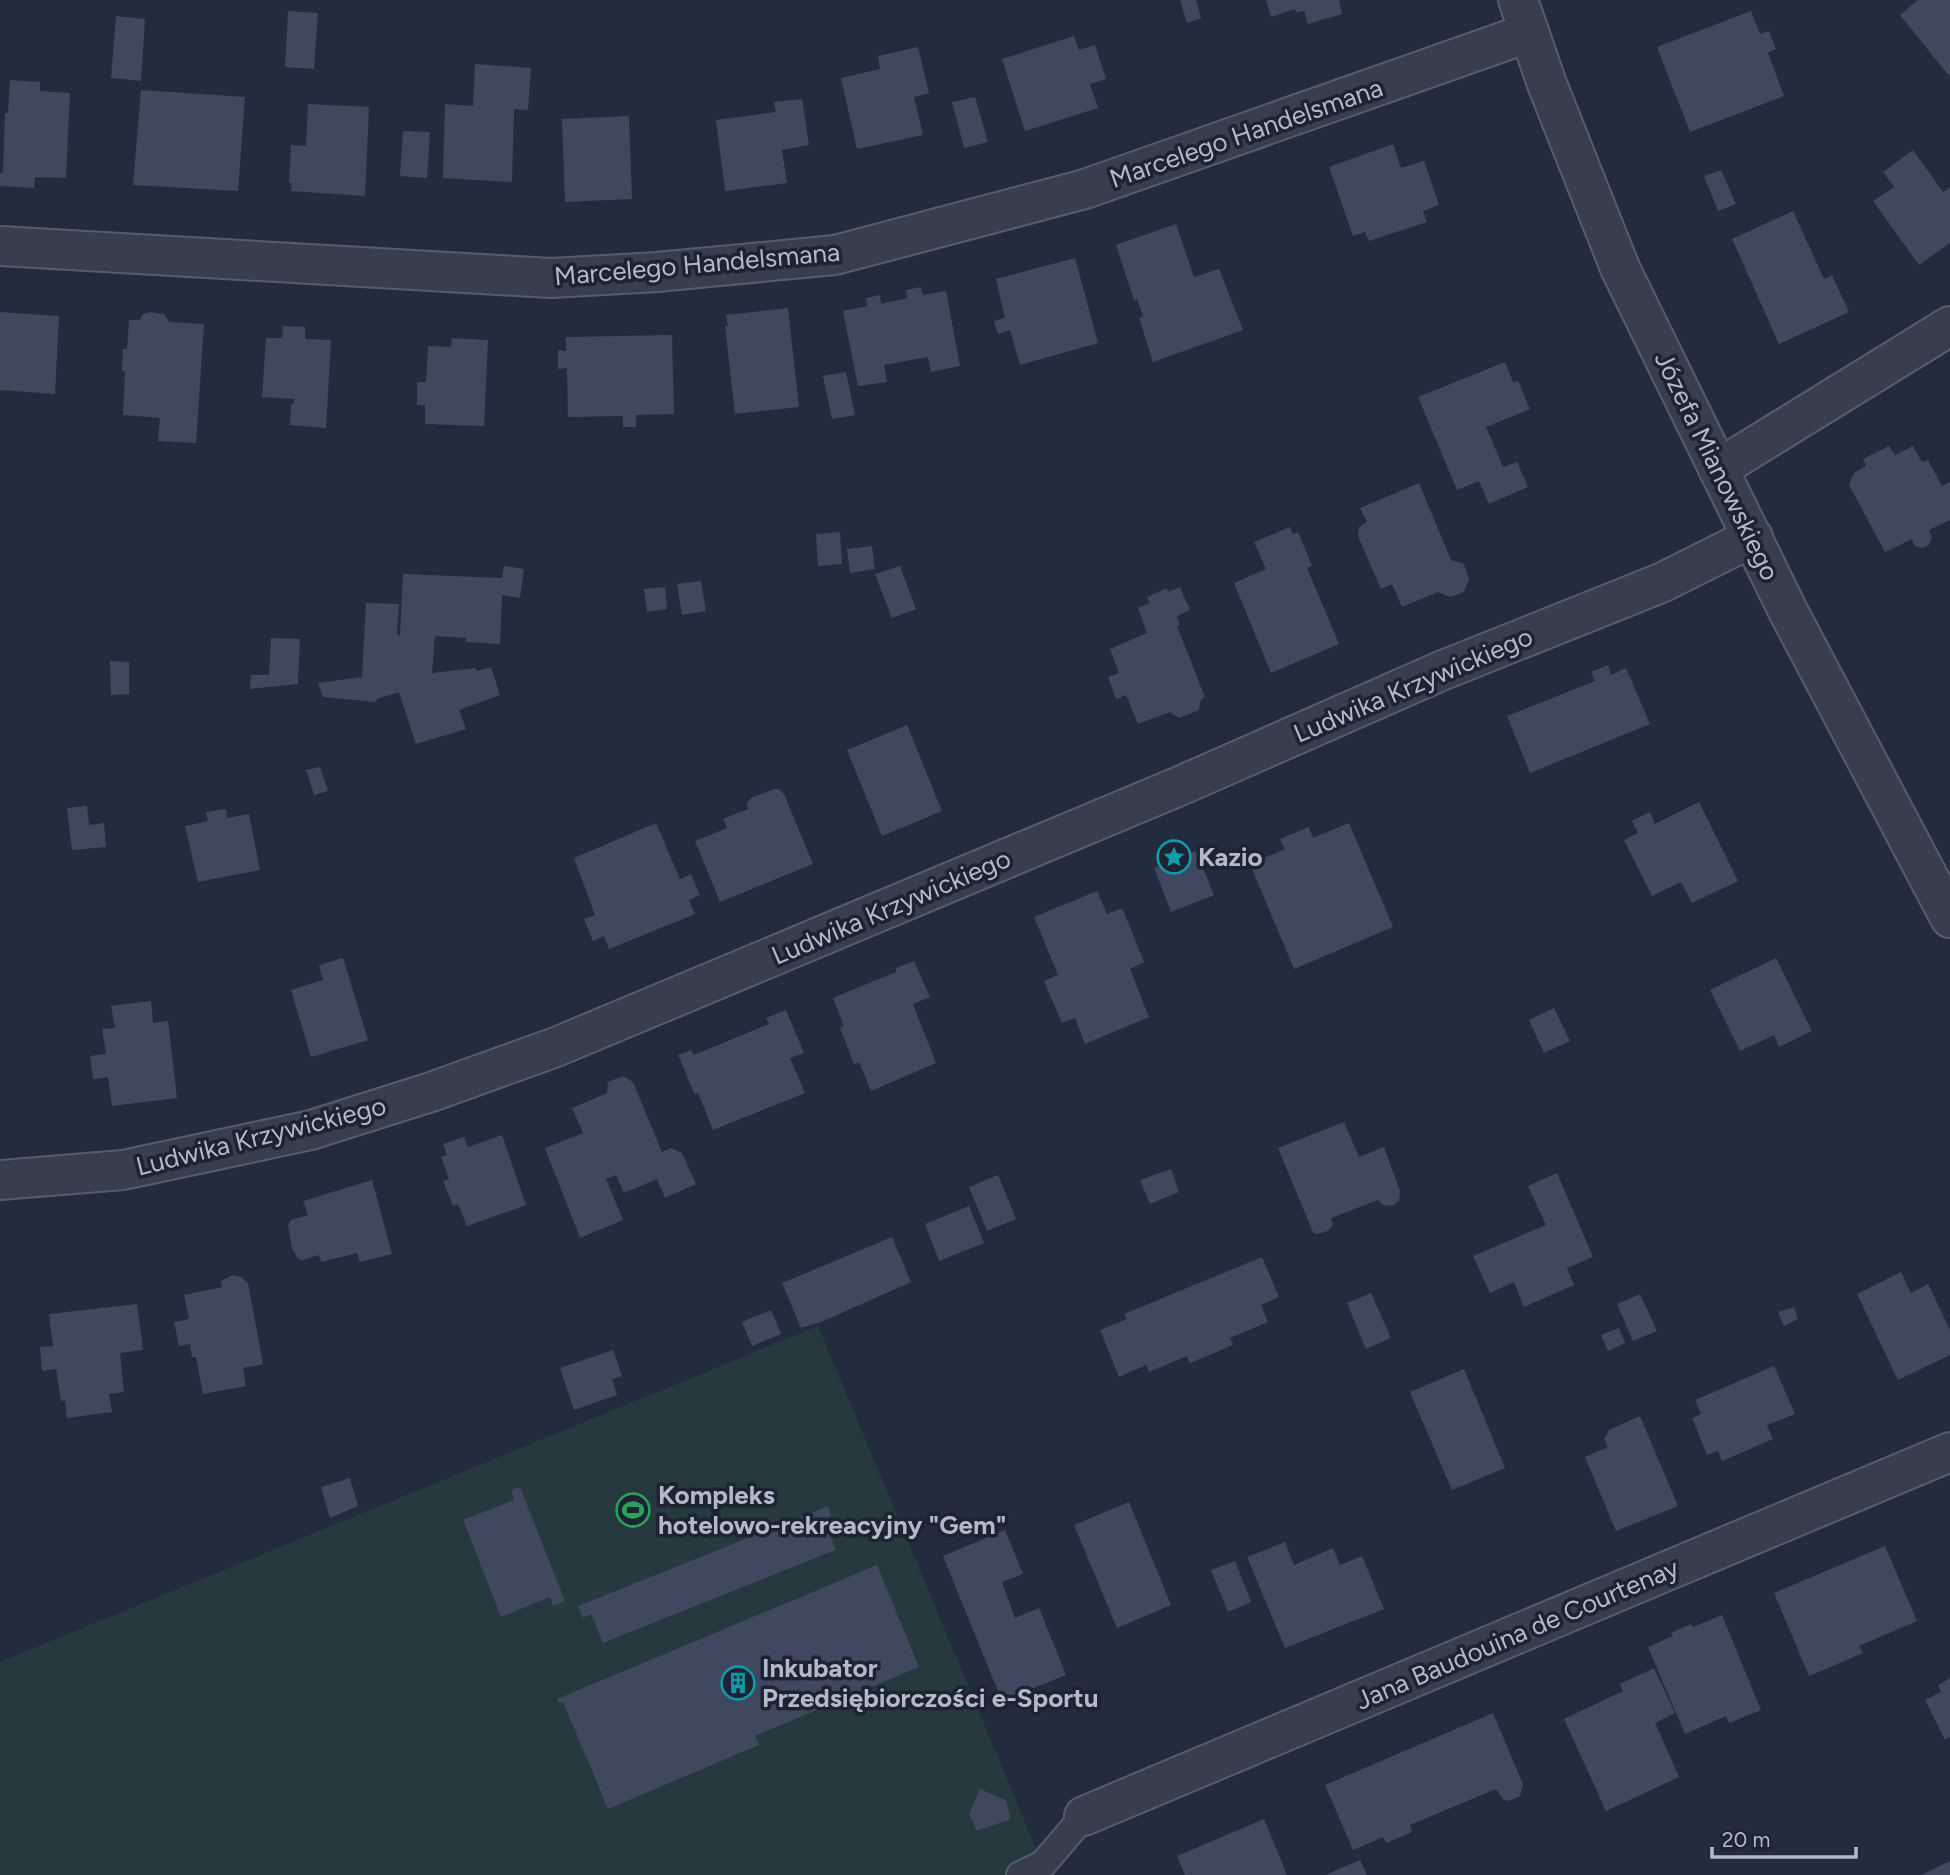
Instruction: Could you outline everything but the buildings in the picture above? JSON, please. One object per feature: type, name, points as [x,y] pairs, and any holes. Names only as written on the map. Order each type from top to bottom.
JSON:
[{"type":"street","name":"Marcelego Handelsmana","points":[[0,246],[551,278],[657,272],[835,255],[1085,189],[1523,17]]},
{"type":"street","name":"Józefa Mianowskiego","points":[[1523,17],[1616,258],[1788,611],[1950,918]]},
{"type":"street","points":[[1718,469],[1950,326]]},
{"type":"street","name":"Ludwika Krzywickiego","points":[[0,1180],[123,1170],[311,1130],[430,1093],[556,1048],[1182,785],[1441,671],[1661,583],[1753,537]]},
{"type":"street","name":"Jana Baudouina de Courtenay","points":[[1084,1816],[1950,1452]]},
{"type":"lane","points":[[1020,1875],[1043,1864],[1084,1816]]},
{"type":"shaded area","name":"Kompleks hotelowo-rekreacyjny \"Gem\"","points":[[818,1326],[1047,1875],[0,1875],[0,1662]]},
{"type":"place","name":"Kazio","points":[[1174,857]]},
{"type":"place","name":"Kompleks hotelowo-rekreacyjny \"Gem\"","points":[[633,1510]]},
{"type":"place","name":"Inkubator Przedsiębiorczości e-Sportu","points":[[738,1683]]}]
